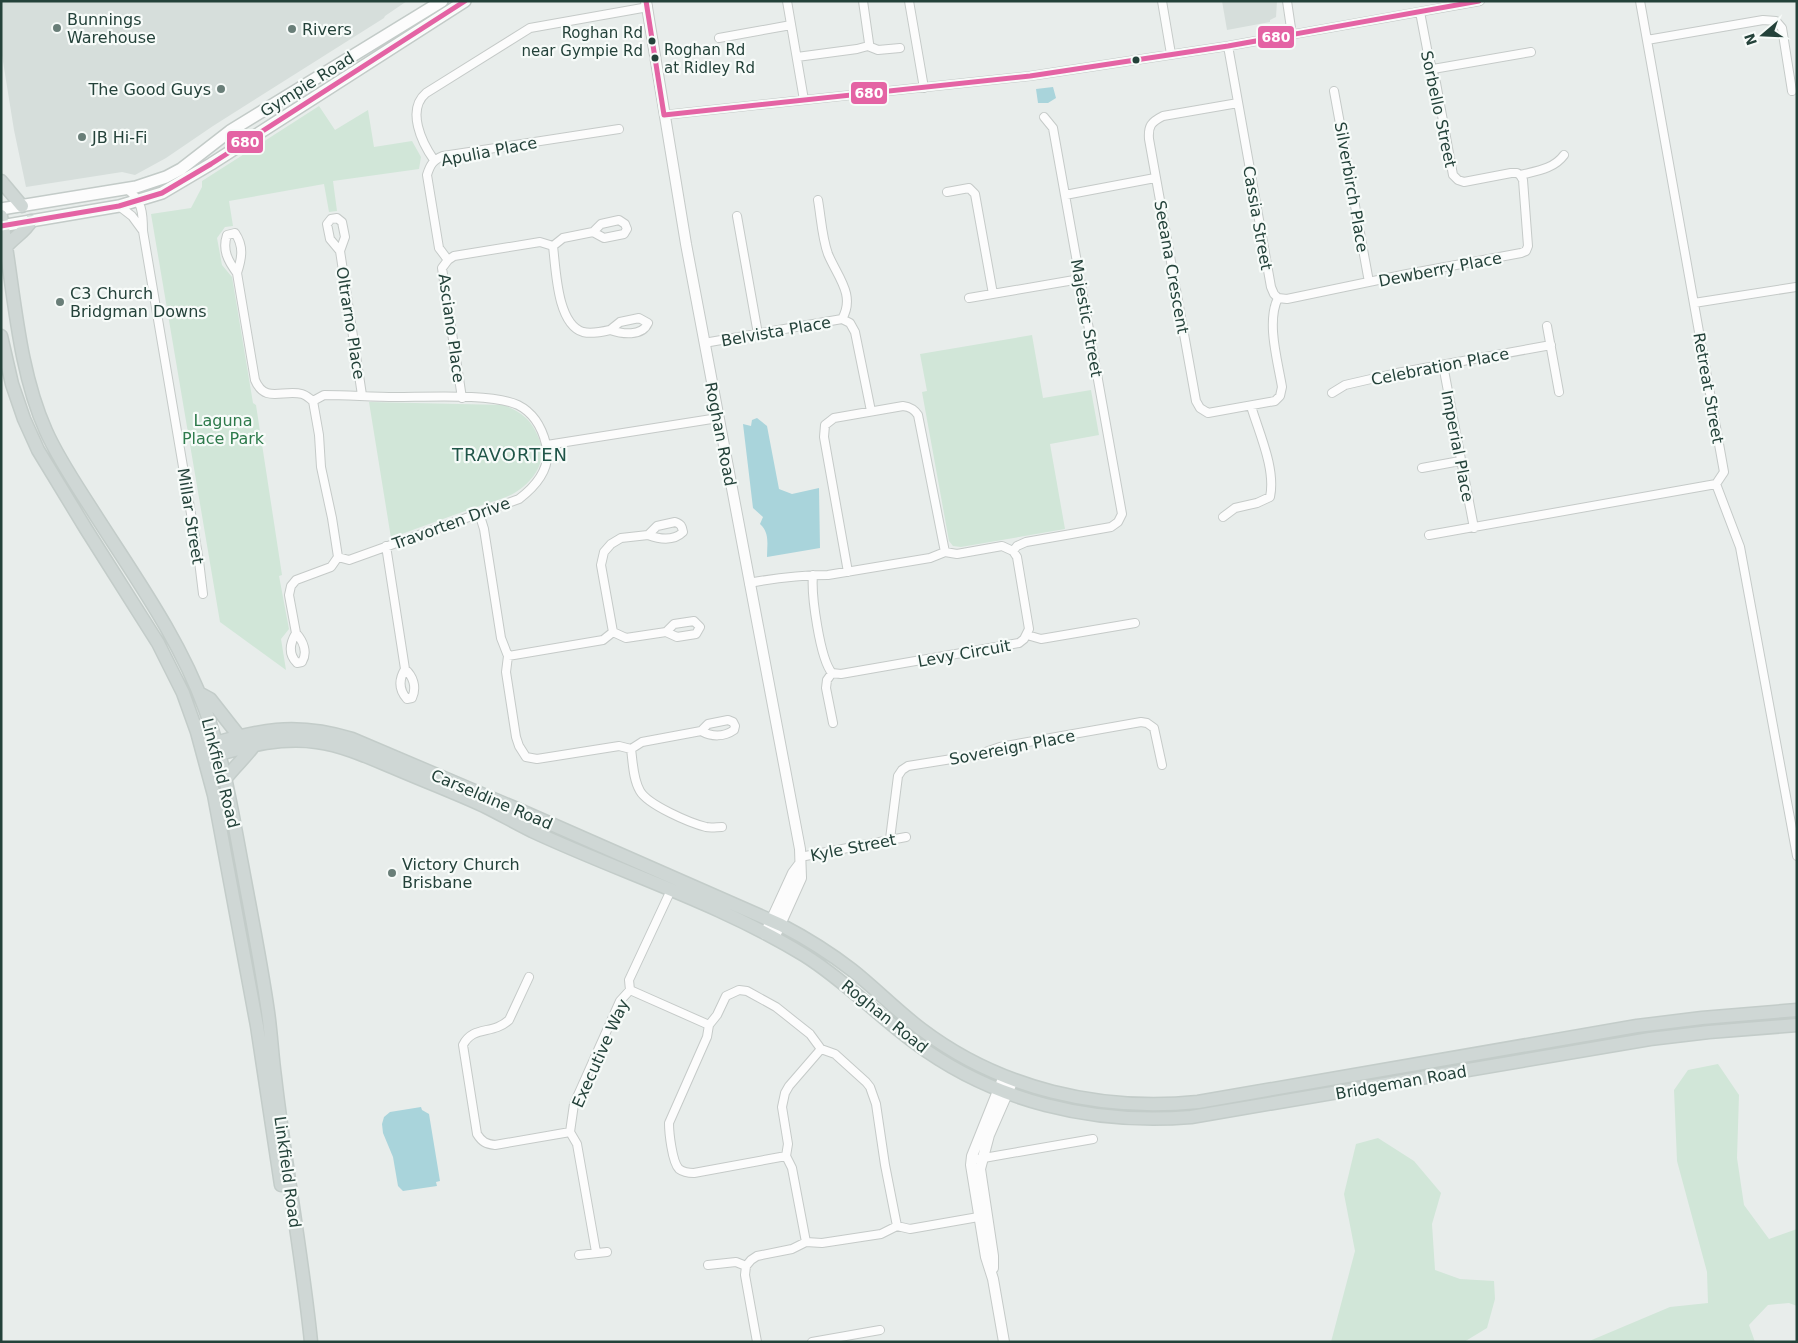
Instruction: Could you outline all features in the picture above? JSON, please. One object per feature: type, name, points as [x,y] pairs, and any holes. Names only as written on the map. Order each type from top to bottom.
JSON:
[{"type":"main road","name":"Gympie Road","points":[[1,209],[127,189],[152,183],[174,173],[230,131],[442,1]]},
{"type":"main road","name":"Gympie Road","points":[[2,223],[31,221],[119,206],[139,202],[162,193],[183,182],[465,1]]},
{"type":"main road","points":[[1,181],[22,206]]},
{"type":"main road","points":[[6,247],[14,238],[26,230],[31,221]]},
{"type":"main road","name":"Linkfield Road","points":[[2,223],[26,371],[45,430],[62,462],[169,634],[199,693],[218,748],[226,778],[268,1012],[291,1201],[301,1258],[310,1342]]},
{"type":"main road","name":"Linkfield Road","points":[[1,336],[12,384],[31,436],[52,475],[158,643],[183,693],[204,752],[214,795],[257,1026],[289,1237],[310,1342]]},
{"type":"main road","points":[[199,693],[210,699],[239,736]]},
{"type":"main road","name":"Carseldine Road","points":[[218,748],[239,736],[267,730],[295,728],[352,739],[777,923]]},
{"type":"main road","name":"Carseldine Road","points":[[204,752],[218,748],[273,741],[301,740],[324,743],[346,749],[482,805],[532,831],[671,890],[770,936]]},
{"type":"main road","points":[[226,778],[242,758],[249,754],[255,744]]},
{"type":"main road","name":"Roghan Road","points":[[777,923],[819,947],[851,969],[908,1019],[939,1042],[971,1061],[1008,1078]]},
{"type":"main road","name":"Roghan Road","points":[[770,936],[814,961],[836,977],[917,1045],[962,1073],[1002,1092]]},
{"type":"main road","name":"Bridgeman Road","points":[[1008,1078],[1052,1092],[1095,1101],[1135,1104],[1177,1104],[1646,1025],[1797,1010]]},
{"type":"main road","name":"Bridgeman Road","points":[[1002,1092],[1048,1106],[1113,1118],[1154,1119],[1191,1117],[1626,1043],[1693,1034],[1797,1025]]},
{"type":"street","points":[[787,1],[804,100]]},
{"type":"street","points":[[863,1],[868,46]]},
{"type":"street","points":[[908,1],[924,88]]},
{"type":"street","points":[[1162,1],[1170,54]]},
{"type":"street","points":[[1287,1],[1292,34]]},
{"type":"street","points":[[664,115],[1030,76],[1228,46],[1480,1]]},
{"type":"street","name":"Retreat Street","points":[[1640,1],[1724,472],[1716,484]]},
{"type":"street","points":[[434,160],[422,142],[417,120],[417,105],[426,93],[530,28],[647,4]]},
{"type":"street","name":"Roghan Road","points":[[647,4],[664,115],[704,343],[775,717],[800,861],[801,878],[770,936]]},
{"type":"street","name":"Sorbello Street","points":[[1420,12],[1453,175],[1458,180],[1464,182],[1511,173],[1520,175],[1552,167],[1559,163],[1564,155]]},
{"type":"street","points":[[1647,40],[1763,20],[1776,22],[1782,28],[1792,91]]},
{"type":"street","points":[[719,38],[791,25]]},
{"type":"street","points":[[796,57],[868,46],[878,50],[900,48]]},
{"type":"street","name":"Cassia Street","points":[[1228,46],[1271,288],[1278,298]]},
{"type":"street","points":[[1433,69],[1531,52]]},
{"type":"street","name":"Silverbirch Place","points":[[1334,91],[1369,282]]},
{"type":"street","name":"Seeana Crescent","points":[[1238,102],[1163,116],[1153,121],[1148,128],[1148,139],[1196,401],[1200,408],[1208,412],[1276,401],[1282,387],[1273,324],[1273,311],[1278,298]]},
{"type":"street","name":"Majestic Street","points":[[1013,551],[1026,542],[1111,527],[1118,522],[1122,514],[1053,128],[1044,117]]},
{"type":"street","name":"Apulia Place","points":[[448,260],[439,248],[427,175],[430,165],[434,160],[443,156],[619,128]]},
{"type":"street","name":"Dewberry Place","points":[[1278,298],[1287,299],[1521,254],[1526,251],[1528,246],[1523,180],[1520,175]]},
{"type":"street","points":[[1065,195],[1155,178]]},
{"type":"street","points":[[947,192],[968,188],[975,194],[993,294]]},
{"type":"street","points":[[127,189],[134,194],[139,202]]},
{"type":"street","name":"Belvista Place","points":[[704,343],[842,319],[848,303],[844,285],[828,253],[818,200]]},
{"type":"street","name":"Millar Street","points":[[139,202],[199,561],[202,594]]},
{"type":"street","points":[[119,206],[132,216],[143,231]]},
{"type":"street","points":[[737,216],[758,334]]},
{"type":"street","points":[[593,232],[563,238],[553,246],[563,311],[568,322],[584,332],[594,333],[610,330]]},
{"type":"street","name":"Asciano Place","points":[[462,398],[442,268],[454,256],[540,242],[553,246]]},
{"type":"street","name":"Oltrarno Place","points":[[340,251],[362,395]]},
{"type":"street","points":[[237,273],[255,380],[259,389],[266,394],[302,394],[313,401],[319,435],[321,466],[338,557],[331,567],[296,580],[291,586],[290,595],[296,633]]},
{"type":"street","points":[[969,298],[1080,279]]},
{"type":"street","points":[[1694,303],[1796,287]]},
{"type":"street","points":[[842,319],[850,323],[855,332],[870,411]]},
{"type":"street","points":[[1547,326],[1559,392]]},
{"type":"street","name":"Celebration Place","points":[[1332,393],[1345,385],[1397,373],[1551,345]]},
{"type":"street","name":"Imperial Place","points":[[1443,365],[1474,528]]},
{"type":"street","name":"Travorten Drive","points":[[313,401],[324,395],[502,400],[518,405],[537,421],[542,431],[548,455],[540,479],[531,490],[519,499],[349,560],[338,557]]},
{"type":"street","points":[[848,572],[823,431],[828,421],[834,418],[903,406],[912,408],[918,415],[945,552]]},
{"type":"street","points":[[1223,517],[1235,508],[1258,503],[1270,497],[1272,488],[1271,472],[1251,406]]},
{"type":"street","points":[[546,446],[718,418]]},
{"type":"street","points":[[1422,468],[1460,461]]},
{"type":"street","points":[[1429,535],[1716,484],[1740,547],[1797,856]]},
{"type":"street","points":[[480,514],[501,638],[508,656],[506,672],[516,737],[526,757],[537,759],[619,746],[631,750]]},
{"type":"street","points":[[613,632],[601,565],[604,552],[611,544],[621,538],[648,534]]},
{"type":"street","points":[[386,546],[405,669]]},
{"type":"street","points":[[749,583],[789,576],[828,575],[848,572],[930,558],[945,552],[957,554],[1002,546],[1013,551]]},
{"type":"street","name":"Levy Circuit","points":[[832,674],[1019,643],[1027,635],[1030,626],[1017,557],[1013,551]]},
{"type":"street","points":[[813,574],[813,594],[825,662],[832,674],[827,680],[826,688],[833,723]]},
{"type":"street","points":[[1027,635],[1041,639],[1136,622]]},
{"type":"street","points":[[508,656],[603,640],[613,632]]},
{"type":"street","points":[[613,632],[626,638],[666,632]]},
{"type":"street","name":"Sovereign Place","points":[[890,839],[898,776],[908,766],[977,755],[1000,747],[1141,722],[1147,723],[1154,728],[1162,765]]},
{"type":"street","points":[[631,750],[642,742],[701,731]]},
{"type":"street","points":[[631,750],[636,782],[647,801],[707,828],[722,827]]},
{"type":"street","name":"Kyle Street","points":[[800,861],[890,839],[906,837]]},
{"type":"street","name":"Executive Way","points":[[596,1252],[577,1144],[570,1132],[574,1104],[620,1001],[630,990],[629,980],[671,890]]},
{"type":"street","points":[[529,977],[509,1020],[503,1026],[496,1029],[472,1033],[462,1045],[478,1134],[486,1144],[495,1145],[570,1132]]},
{"type":"street","points":[[630,990],[709,1025]]},
{"type":"street","points":[[786,1156],[694,1173],[686,1173],[679,1169],[675,1163],[669,1130],[670,1122],[707,1037],[709,1025],[717,1015],[726,996],[739,990],[747,991],[776,1007],[810,1034],[821,1049],[835,1054],[870,1087],[876,1104],[897,1226]]},
{"type":"street","points":[[806,1242],[792,1168],[786,1156],[788,1144],[782,1107],[785,1092],[789,1086],[821,1049]]},
{"type":"street","points":[[982,1216],[972,1176],[971,1160],[1008,1078]]},
{"type":"street","points":[[1002,1092],[982,1158],[980,1176],[986,1257],[993,1279],[1004,1342]]},
{"type":"street","points":[[971,1160],[1093,1139]]},
{"type":"street","points":[[757,1342],[745,1275],[746,1266],[757,1256],[792,1249],[806,1242],[822,1243],[881,1234],[897,1226],[910,1229],[982,1216]]},
{"type":"street","points":[[579,1255],[607,1252]]},
{"type":"street","points":[[708,1266],[736,1262],[746,1266]]},
{"type":"street","points":[[812,1342],[880,1330]]},
{"type":"shaded area","points":[[1,1],[407,1],[384,18],[213,126],[166,158],[135,175],[122,172],[26,187],[14,130],[1,49]]},
{"type":"shaded area","points":[[1222,1],[1277,1],[1276,17],[1270,20],[1270,22],[1227,30]]},
{"type":"green space","name":"Laguna Place Park","points":[[319,106],[335,130],[368,110],[374,147],[412,141],[421,157],[419,169],[333,181],[337,211],[329,212],[324,184],[229,201],[233,226],[225,227],[217,238],[222,265],[232,277],[253,403],[256,405],[282,575],[279,576],[289,629],[281,639],[286,670],[220,622],[151,214],[191,208],[202,187],[202,181]]},
{"type":"green space","points":[[1032,335],[1043,398],[1091,390],[1099,435],[1050,444],[1065,529],[961,547],[953,546],[949,541],[922,392],[927,391],[920,354]]},
{"type":"green space","points":[[369,402],[504,405],[522,414],[534,428],[542,449],[540,463],[533,477],[522,488],[512,494],[391,538]]},
{"type":"green space","points":[[1718,1064],[1739,1095],[1737,1158],[1744,1205],[1769,1239],[1797,1229],[1797,1306],[1789,1303],[1768,1305],[1749,1325],[1755,1342],[1587,1342],[1670,1307],[1708,1303],[1707,1272],[1677,1161],[1674,1090],[1688,1070]]},
{"type":"green space","points":[[1378,1138],[1414,1161],[1441,1193],[1432,1224],[1435,1270],[1460,1279],[1494,1281],[1495,1299],[1487,1328],[1464,1342],[1331,1342],[1355,1251],[1344,1194],[1356,1144]]},
{"type":"water","points":[[1053,87],[1056,98],[1048,103],[1038,103],[1036,89]]},
{"type":"water","points":[[757,418],[767,426],[779,489],[792,494],[819,488],[820,548],[767,557],[767,535],[760,524],[763,517],[753,508],[743,424],[751,426],[752,420]]},
{"type":"water","points":[[421,1107],[422,1110],[429,1114],[440,1181],[436,1182],[437,1186],[403,1191],[398,1186],[393,1157],[383,1133],[382,1124],[384,1117],[390,1112]]},
{"type":"transit line","name":"680","points":[[1,226],[119,206],[162,193],[211,164],[465,1]]},
{"type":"transit line","name":"680","points":[[646,1],[664,115]]},
{"type":"transit line","name":"680","points":[[664,115],[1030,76],[1228,46],[1479,1]]},
{"type":"place","name":"Bunnings Warehouse","points":[[57,28]]},
{"type":"place","name":"Rivers","points":[[292,29]]},
{"type":"place","name":"Roghan Rd near Gympie Rd","points":[[652,41]]},
{"type":"place","name":"Roghan Rd at Ridley Rd","points":[[655,58]]},
{"type":"place","name":"The Good Guys","points":[[221,89]]},
{"type":"place","name":"JB Hi-Fi","points":[[82,137]]},
{"type":"place","name":"C3 Church Bridgman Downs","points":[[60,302]]},
{"type":"place","name":"Victory Church Brisbane","points":[[392,873]]},
{"type":"district","name":"TRAVORTEN","points":[[510,455]]}]
